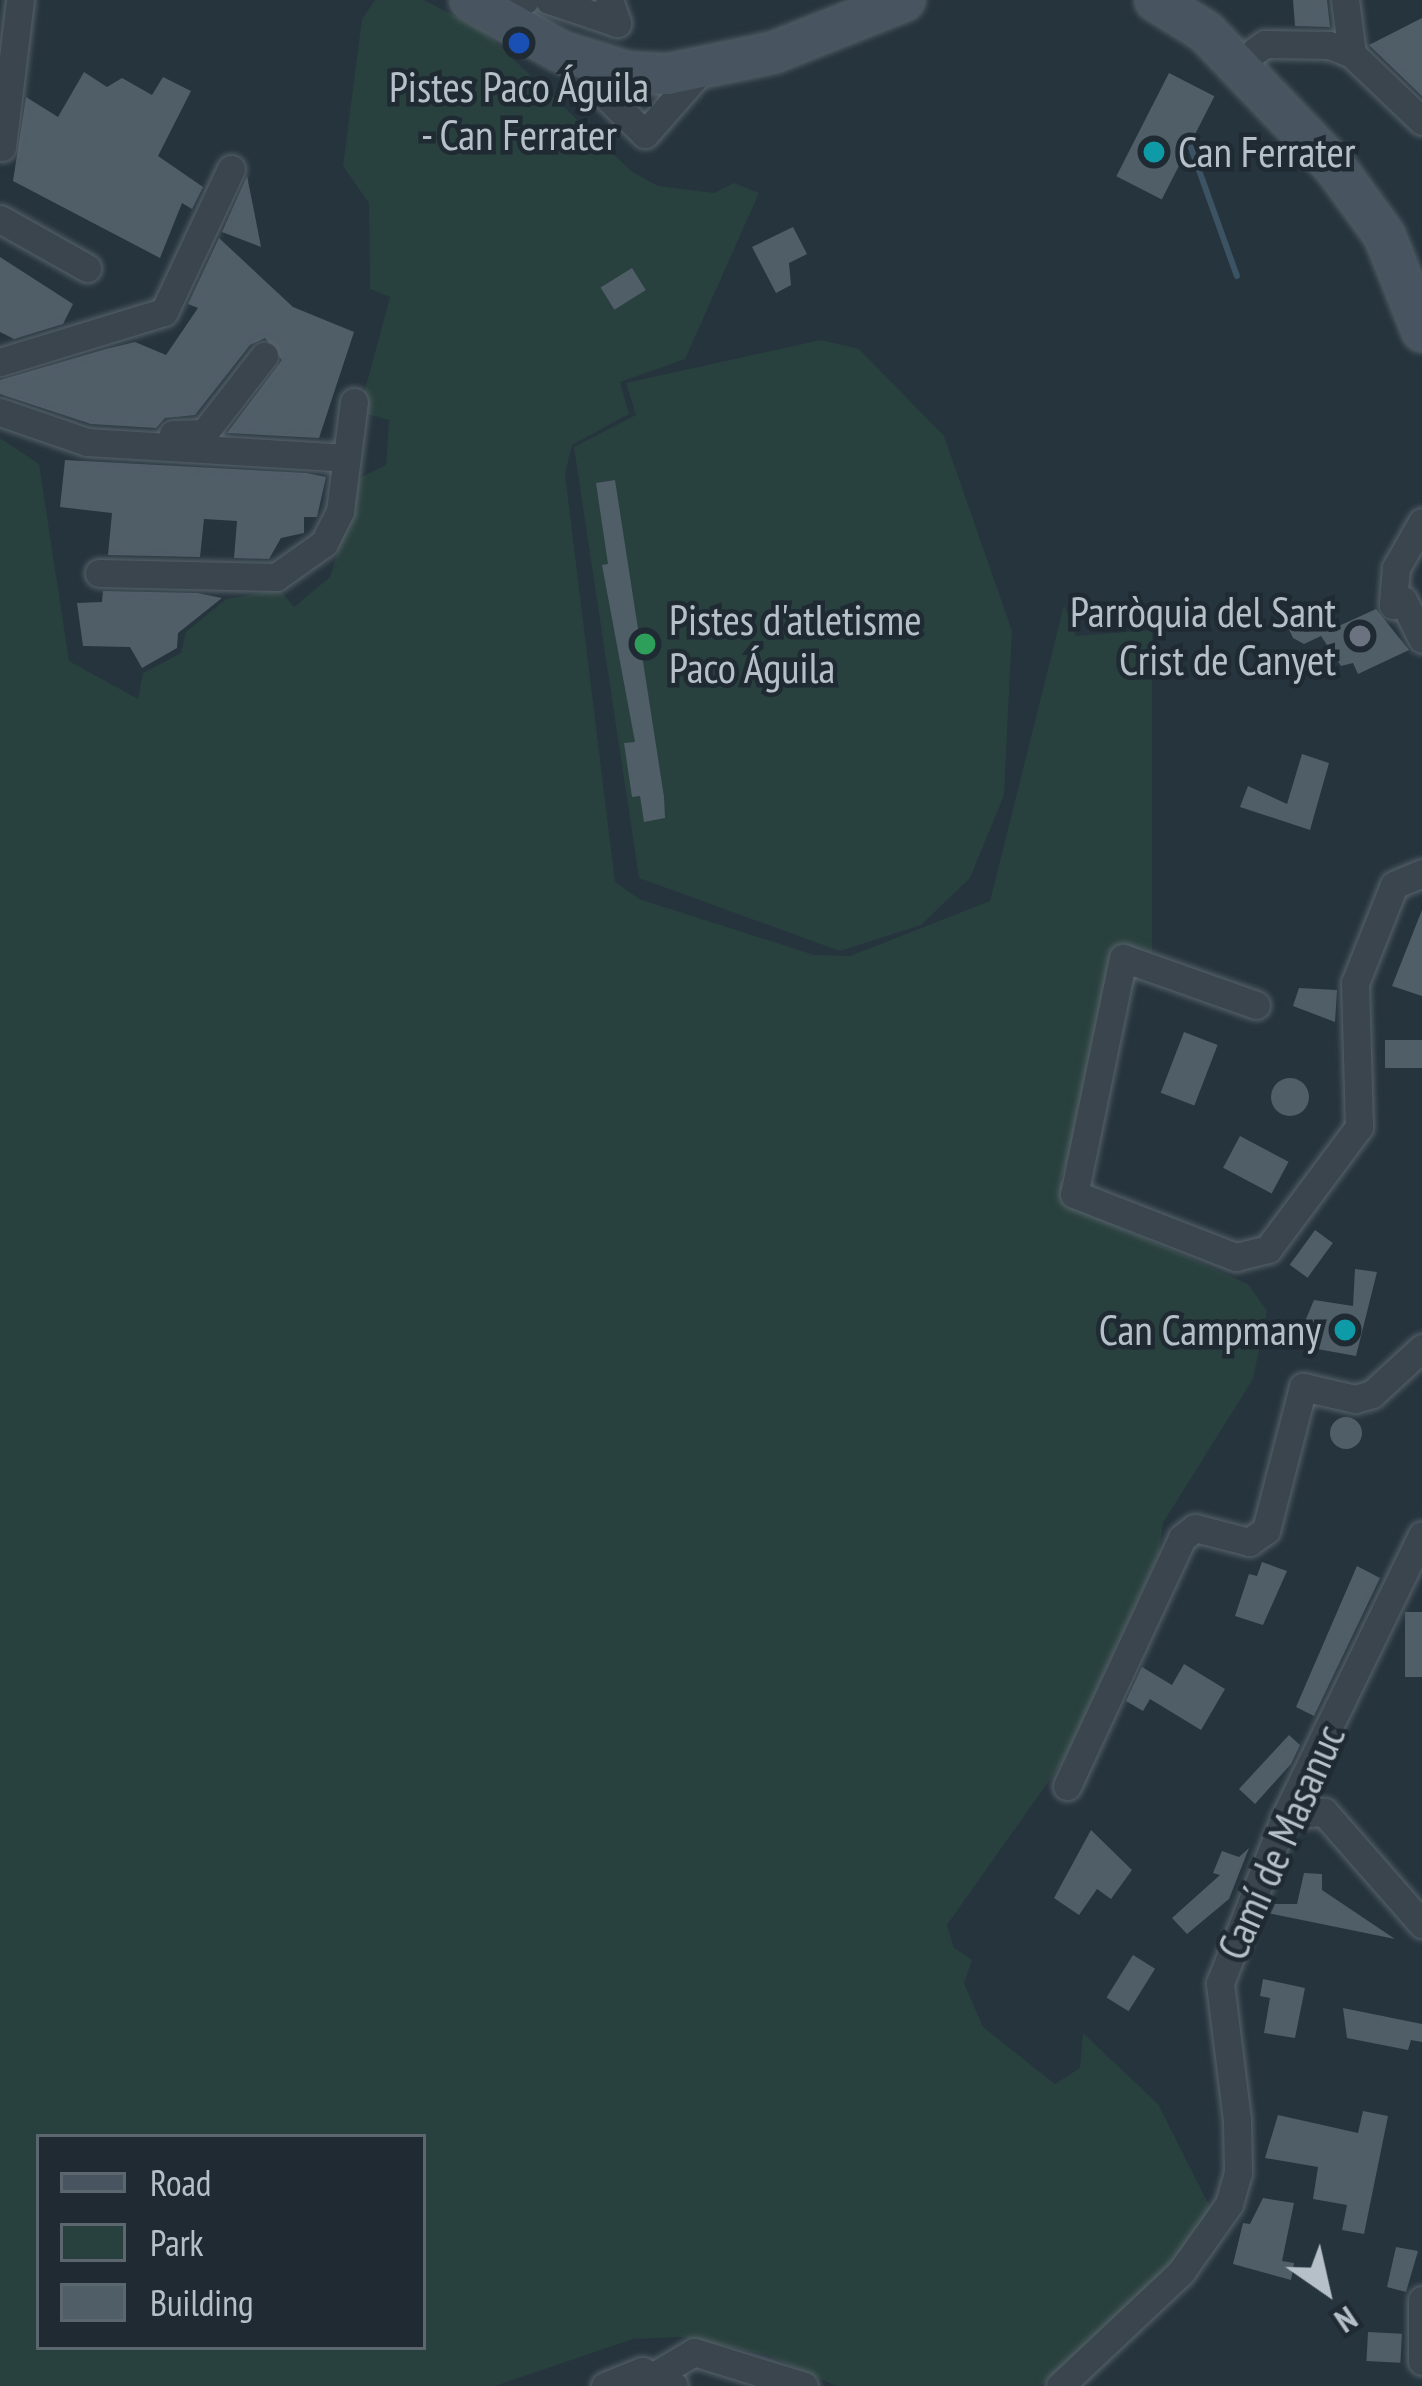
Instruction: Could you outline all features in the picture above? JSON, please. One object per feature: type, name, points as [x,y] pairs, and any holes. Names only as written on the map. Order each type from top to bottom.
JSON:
[{"type":"street","points":[[5,149],[20,0]]},
{"type":"street","points":[[470,0],[617,23],[609,0]]},
{"type":"street","points":[[627,119],[626,106],[647,73],[760,40],[864,0]]},
{"type":"street","points":[[647,73],[702,70],[773,52],[904,0]]},
{"type":"street","points":[[1155,0],[1205,31],[1298,126],[1384,235],[1422,331]]},
{"type":"street","points":[[1196,0],[1255,51],[1373,184],[1422,269]]},
{"type":"street","points":[[1345,0],[1352,54]]},
{"type":"street","points":[[539,14],[639,52],[760,40]]},
{"type":"street","points":[[539,14],[587,48],[661,81],[669,112]]},
{"type":"street","points":[[539,14],[645,134],[702,70]]},
{"type":"street","points":[[1298,126],[1298,113],[1253,65],[1255,51],[1265,44],[1329,45],[1352,54],[1422,121]]},
{"type":"street","points":[[0,362],[164,312],[231,169]]},
{"type":"street","points":[[0,219],[87,268]]},
{"type":"street","points":[[124,446],[144,435],[204,434],[264,356]]},
{"type":"street","points":[[99,574],[276,577],[324,543],[340,511],[354,402]]},
{"type":"street","points":[[0,412],[43,432],[124,446],[347,458]]},
{"type":"street","points":[[1422,522],[1396,568],[1393,604],[1403,600],[1422,641]]},
{"type":"street","points":[[1256,1006],[1124,958],[1074,1194],[1236,1257],[1268,1249],[1359,1127],[1355,983],[1394,885],[1422,873]]},
{"type":"street","points":[[1067,1786],[1182,1538],[1195,1528],[1249,1542],[1266,1530],[1303,1387],[1354,1399],[1372,1394],[1422,1348]]},
{"type":"street","name":"Camí de Masanuc","points":[[1060,2386],[1181,2272],[1229,2204],[1237,2120],[1220,1983],[1286,1815],[1422,1534]]},
{"type":"street","points":[[1286,1815],[1324,1812],[1422,1924]]},
{"type":"street","points":[[1422,2300],[1422,2361]]},
{"type":"street","points":[[605,2386],[626,2373],[671,2382],[694,2352],[721,2356],[805,2386]]},
{"type":"green space","points":[[375,0],[424,0],[485,32],[631,171],[658,186],[714,193],[734,183],[759,193],[685,359],[620,382],[629,414],[572,445],[565,474],[615,882],[639,899],[814,955],[850,956],[990,901],[1064,605],[1076,636],[1152,630],[1152,983],[1137,978],[1060,1180],[1107,1196],[1100,1219],[1248,1284],[1267,1311],[1253,1379],[1163,1523],[1159,1553],[1063,1761],[947,1925],[954,1948],[972,1960],[964,1983],[983,2027],[1055,2084],[1080,2068],[1083,2033],[1158,2104],[1211,2209],[1165,2270],[1040,2386],[836,2386],[768,2355],[682,2337],[633,2339],[495,2386],[0,2386],[0,438],[39,464],[69,661],[138,699],[143,673],[181,653],[186,632],[226,599],[280,590],[294,607],[330,577],[360,478],[386,465],[389,420],[359,412],[390,297],[370,289],[369,203],[343,166],[362,19]]},
{"type":"green space","points":[[821,340],[859,349],[944,436],[1012,631],[1004,795],[970,878],[921,925],[840,951],[639,878],[574,447],[636,415],[626,383]]},
{"type":"building","points":[[1293,0],[1327,0],[1330,27],[1295,26]]},
{"type":"building","points":[[1422,18],[1422,96],[1369,45]]},
{"type":"building","points":[[84,72],[107,87],[122,78],[152,95],[163,77],[191,91],[158,156],[203,187],[192,209],[182,203],[160,258],[13,181],[26,97],[58,117]]},
{"type":"building","name":"Can Ferrater","points":[[1169,73],[1214,96],[1162,200],[1116,176]]},
{"type":"building","points":[[247,176],[256,221],[261,247],[222,232]]},
{"type":"building","points":[[793,227],[807,254],[789,263],[791,285],[776,293],[752,247]]},
{"type":"building","points":[[219,238],[293,307],[354,332],[319,438],[227,433],[282,360],[265,338],[250,345],[195,415],[165,418],[156,428],[91,424],[0,394],[0,380],[135,342],[166,355],[198,308],[188,304]]},
{"type":"building","points":[[0,257],[73,304],[63,324],[14,339],[0,332]]},
{"type":"building","points":[[632,268],[646,290],[614,310],[601,288]]},
{"type":"building","points":[[65,460],[326,477],[317,517],[304,517],[304,533],[281,538],[269,559],[234,558],[237,521],[204,519],[200,557],[108,555],[112,513],[60,507]]},
{"type":"building","points":[[615,480],[664,797],[665,818],[644,822],[640,796],[632,797],[624,743],[635,742],[602,565],[608,564],[596,483]]},
{"type":"building","points":[[103,591],[222,598],[178,633],[177,648],[142,668],[130,647],[83,646],[77,603],[102,602]]},
{"type":"building","name":"Parròquia del Sant Crist de Canyet","points":[[1317,605],[1330,630],[1376,609],[1409,650],[1358,674],[1353,663],[1341,666],[1321,636],[1304,644],[1293,638],[1283,616]]},
{"type":"building","points":[[1302,754],[1329,763],[1310,830],[1240,807],[1248,786],[1287,804]]},
{"type":"building","points":[[1422,910],[1422,996],[1392,986]]},
{"type":"building","points":[[1299,988],[1337,990],[1335,1022],[1293,1006]]},
{"type":"building","points":[[1184,1032],[1218,1045],[1194,1106],[1161,1093]]},
{"type":"building","points":[[1385,1040],[1422,1040],[1422,1068],[1385,1068]]},
{"type":"building","points":[[1290,1078],[1303,1084],[1309,1097],[1303,1110],[1290,1116],[1277,1110],[1271,1097],[1277,1084]]},
{"type":"building","points":[[1240,1136],[1289,1162],[1272,1194],[1223,1168]]},
{"type":"building","points":[[1315,1230],[1333,1243],[1308,1278],[1290,1265]]},
{"type":"building","points":[[1355,1269],[1377,1272],[1356,1356],[1295,1345],[1314,1300],[1353,1306]]},
{"type":"building","points":[[1346,1417],[1357,1422],[1362,1433],[1357,1444],[1346,1449],[1335,1444],[1330,1433],[1335,1422]]},
{"type":"building","points":[[1262,1562],[1287,1571],[1263,1625],[1235,1616],[1249,1574],[1257,1576]]},
{"type":"building","points":[[1357,1566],[1380,1578],[1314,1716],[1296,1707]]},
{"type":"building","points":[[1405,1612],[1422,1612],[1422,1677],[1405,1677]]},
{"type":"building","points":[[1184,1664],[1225,1689],[1201,1730],[1150,1699],[1143,1711],[1126,1701],[1142,1667],[1172,1685]]},
{"type":"building","points":[[1289,1735],[1300,1745],[1291,1764],[1255,1804],[1239,1789]]},
{"type":"building","points":[[1091,1830],[1132,1870],[1111,1899],[1097,1889],[1079,1915],[1054,1898]]},
{"type":"building","points":[[1249,1848],[1229,1899],[1187,1934],[1172,1918],[1220,1875],[1213,1873],[1222,1851],[1239,1857]]},
{"type":"building","points":[[1304,1873],[1322,1874],[1322,1890],[1395,1939],[1267,1913],[1270,1904],[1297,1904]]},
{"type":"building","points":[[1133,1955],[1155,1969],[1129,2011],[1107,1997]]},
{"type":"building","points":[[1263,1979],[1305,1988],[1295,2038],[1264,2033],[1270,1998],[1260,1996]]},
{"type":"building","points":[[1343,2008],[1422,2024],[1422,2042],[1411,2040],[1408,2050],[1347,2038]]},
{"type":"building","points":[[1363,2111],[1388,2116],[1364,2234],[1342,2230],[1347,2205],[1313,2199],[1318,2167],[1265,2158],[1278,2115],[1358,2133]]},
{"type":"building","points":[[1263,2198],[1294,2203],[1282,2261],[1294,2263],[1291,2280],[1233,2264],[1243,2223],[1250,2224]]},
{"type":"building","points":[[1396,2247],[1418,2251],[1406,2292],[1387,2287]]},
{"type":"building","points":[[1368,2332],[1402,2334],[1400,2363],[1366,2361]]},
{"type":"waterway","points":[[1190,145],[1237,276]]},
{"type":"place","name":"Pistes Paco Águila - Can Ferrater","points":[[519,43]]},
{"type":"place","name":"Can Ferrater","points":[[1154,152]]},
{"type":"place","name":"Parròquia del Sant Crist de Canyet","points":[[1360,636]]},
{"type":"place","name":"Pistes d'atletisme Paco Águila","points":[[645,644]]},
{"type":"place","name":"Can Campmany","points":[[1345,1330]]}]
